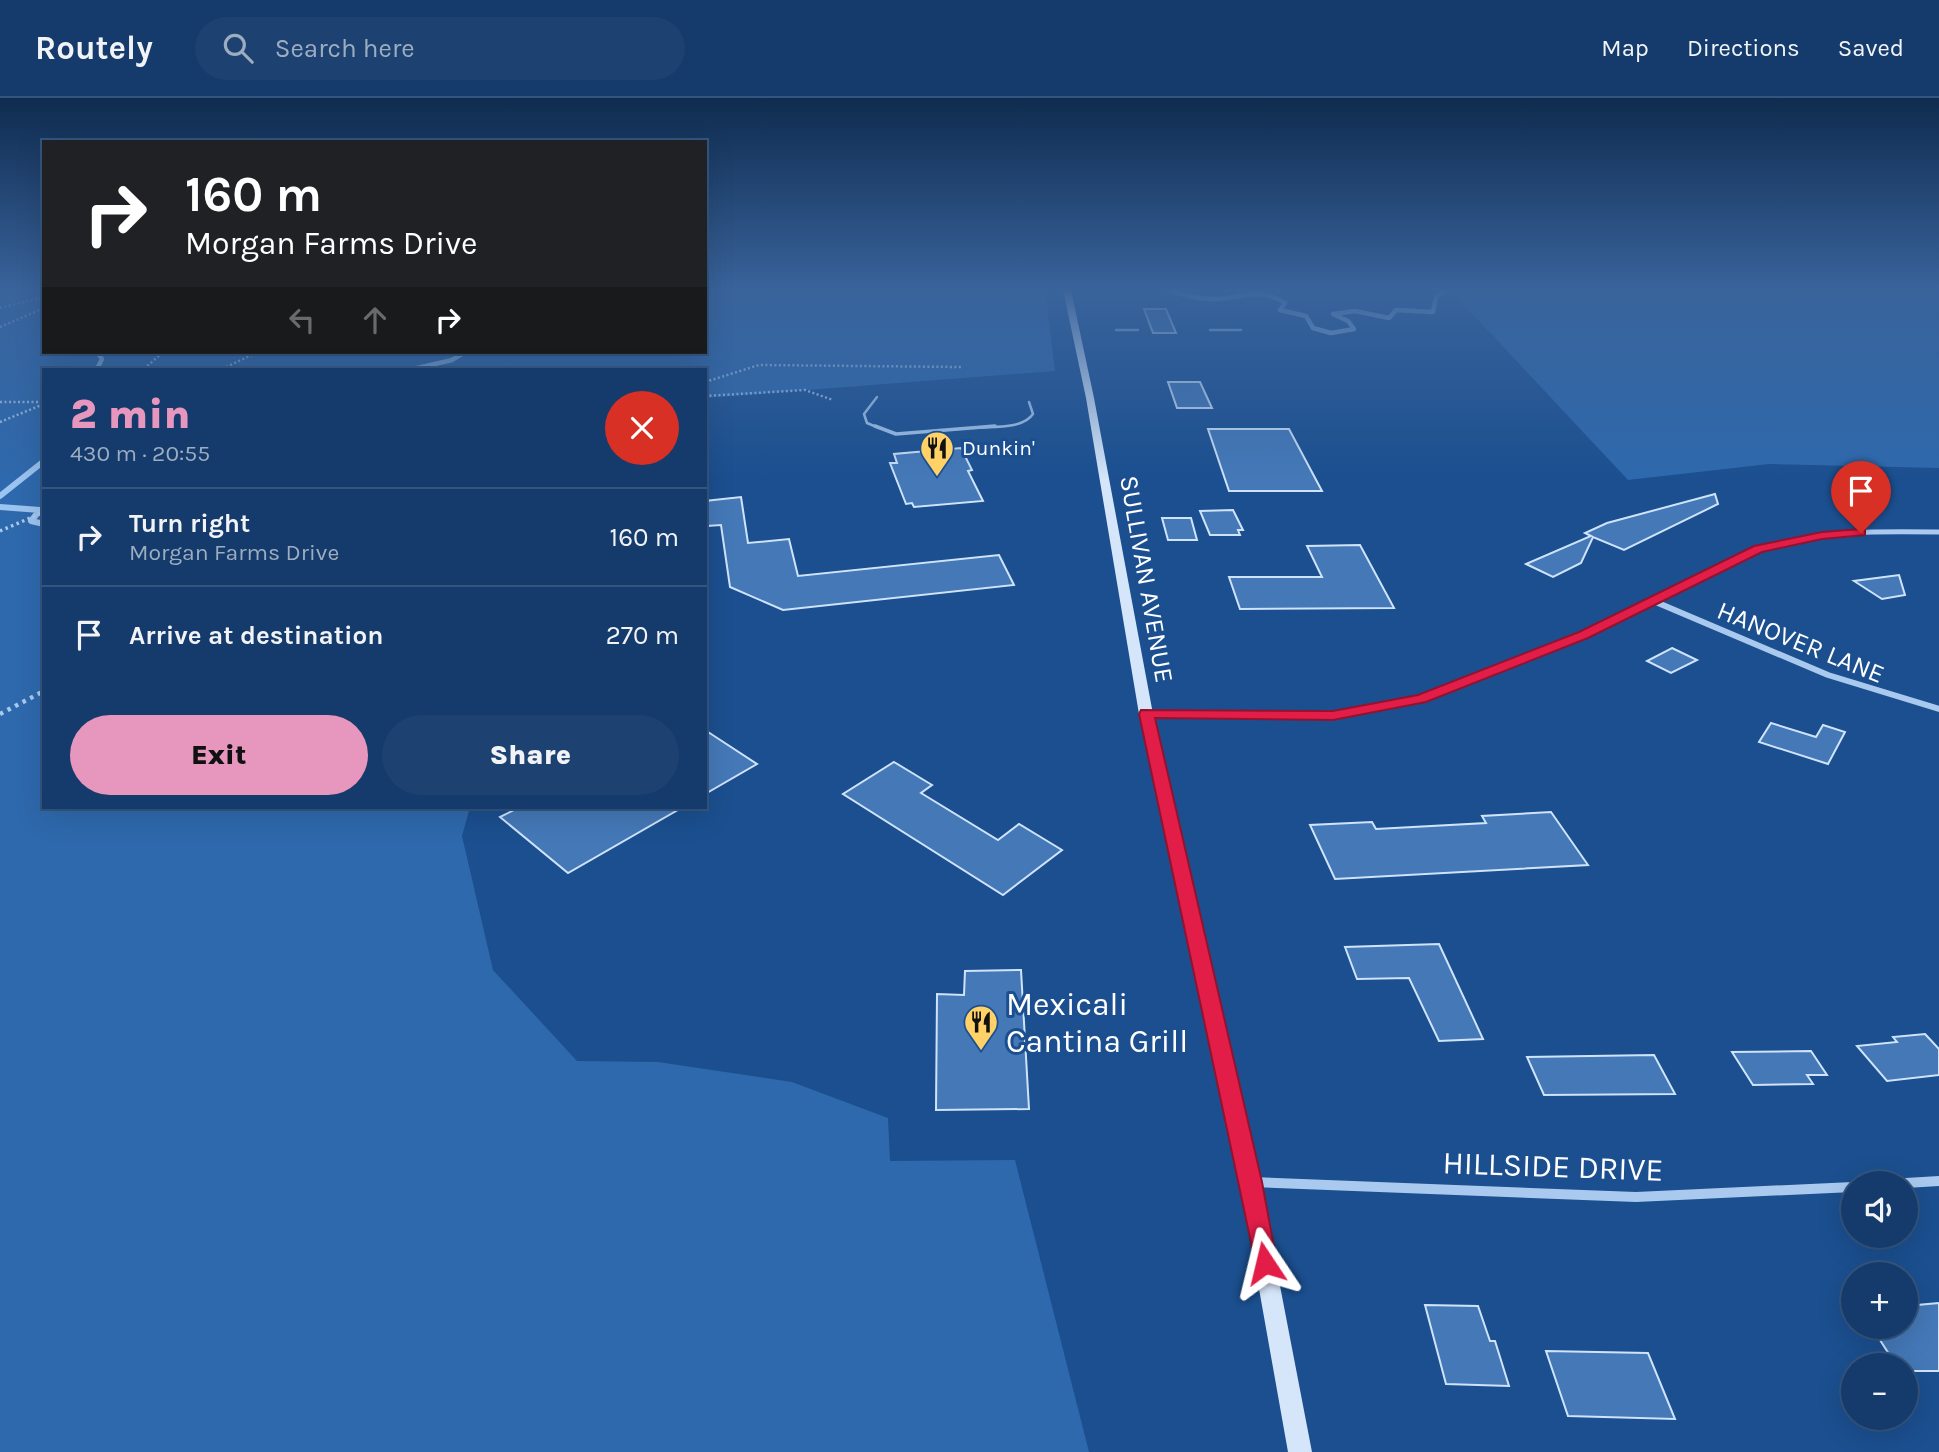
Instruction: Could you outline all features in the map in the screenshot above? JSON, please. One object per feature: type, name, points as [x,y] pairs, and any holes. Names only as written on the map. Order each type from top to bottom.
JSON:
[{"type":"main road","name":"SULLIVAN AVENUE","points":[[1080,353],[1146,714],[1250,1182],[1300,1452]]},
{"type":"street","points":[[1146,714],[1333,715],[1421,699],[1584,635],[1732,559],[1786,542],[1880,531],[1939,532]]},
{"type":"street","name":"HANOVER LANE","points":[[1651,600],[1799,667],[1890,698],[1939,709]]},
{"type":"street","points":[[1918,1182],[1939,1181]]},
{"type":"street","name":"HILLSIDE DRIVE","points":[[1250,1182],[1636,1197],[1841,1188]]},
{"type":"lane","points":[[877,397],[864,414],[867,423],[895,435],[1019,424],[1029,420],[1033,414],[1030,402]]},
{"type":"path","points":[[145,368],[161,354]]},
{"type":"path","points":[[224,368],[254,354]]},
{"type":"path","points":[[707,382],[721,379],[738,369],[758,365],[962,367]]},
{"type":"path","points":[[707,396],[805,390],[833,400]]},
{"type":"path","points":[[0,402],[42,403]]},
{"type":"path","points":[[0,422],[42,404]]},
{"type":"path","points":[[0,531],[24,518],[42,513]]},
{"type":"path","points":[[0,714],[42,692]]},
{"type":"shaded area","points":[[0,353],[1053,353],[1055,371],[707,398],[707,368],[42,368],[42,809],[469,809],[462,836],[493,970],[577,1061],[658,1062],[792,1082],[888,1118],[890,1161],[1015,1160],[1089,1452],[0,1452]]},
{"type":"shaded area","points":[[1509,353],[1939,353],[1939,468],[1769,464],[1628,480]]},
{"type":"building","points":[[1168,382],[1200,382],[1212,408],[1177,408]]},
{"type":"building","points":[[1208,429],[1289,429],[1322,491],[1229,491]]},
{"type":"building","points":[[961,448],[972,470],[968,471],[983,501],[914,507],[912,503],[906,504],[890,463],[897,463],[894,454]]},
{"type":"building","points":[[1715,494],[1718,504],[1624,550],[1593,537],[1581,563],[1553,577],[1526,564],[1591,536],[1585,533],[1607,523]]},
{"type":"building","points":[[741,497],[748,543],[789,539],[798,576],[999,555],[1014,585],[783,610],[730,587],[721,525],[707,526],[707,501]]},
{"type":"building","points":[[1233,510],[1243,530],[1238,530],[1240,535],[1210,535],[1200,511]]},
{"type":"building","points":[[1162,518],[1191,518],[1197,540],[1168,540]]},
{"type":"building","points":[[1360,545],[1394,608],[1240,609],[1229,577],[1322,577],[1307,546]]},
{"type":"building","points":[[1899,575],[1905,595],[1882,599],[1854,581]]},
{"type":"building","points":[[1672,648],[1697,660],[1671,673],[1647,661]]},
{"type":"building","points":[[1771,723],[1816,737],[1823,725],[1845,732],[1828,764],[1759,742]]},
{"type":"building","points":[[707,731],[757,764],[707,793]]},
{"type":"building","points":[[894,762],[932,785],[921,793],[998,840],[1019,824],[1062,850],[1003,895],[843,794]]},
{"type":"building","points":[[516,809],[680,809],[568,873],[500,817]]},
{"type":"building","points":[[1551,812],[1588,865],[1335,879],[1310,825],[1372,822],[1376,829],[1486,823],[1482,816]]},
{"type":"building","points":[[1439,944],[1483,1039],[1439,1041],[1409,978],[1357,979],[1345,947]]},
{"type":"building","name":"Mexicali Cantina Grill","points":[[1021,970],[1029,1109],[936,1110],[937,994],[964,995],[965,971]]},
{"type":"building","points":[[1925,1034],[1939,1049],[1939,1075],[1887,1081],[1857,1046],[1897,1042],[1893,1037]]},
{"type":"building","points":[[1811,1051],[1827,1075],[1807,1075],[1813,1084],[1753,1085],[1732,1052]]},
{"type":"building","points":[[1654,1055],[1675,1094],[1544,1095],[1527,1057]]},
{"type":"building","points":[[1939,1303],[1939,1371],[1918,1371],[1918,1353],[1888,1353],[1879,1339],[1918,1339],[1918,1305]]},
{"type":"building","points":[[1425,1305],[1478,1306],[1490,1341],[1495,1341],[1509,1386],[1446,1384]]},
{"type":"building","points":[[1546,1351],[1648,1353],[1675,1419],[1568,1416]]},
{"type":"waterway","points":[[98,354],[102,359],[98,368]]},
{"type":"waterway","points":[[417,368],[452,360],[462,354]]},
{"type":"waterway","points":[[0,496],[42,463]]},
{"type":"waterway","points":[[0,507],[40,510],[31,521],[42,524]]},
{"type":"place","name":"Dunkin'","points":[[937,478]]},
{"type":"place","name":"Mexicali Cantina Grill","points":[[981,1052]]},
{"type":"route","points":[[1265,1263],[1250,1182],[1146,714],[1333,715],[1421,699],[1584,635],[1732,559],[1758,549],[1822,536],[1861,533]]}]
